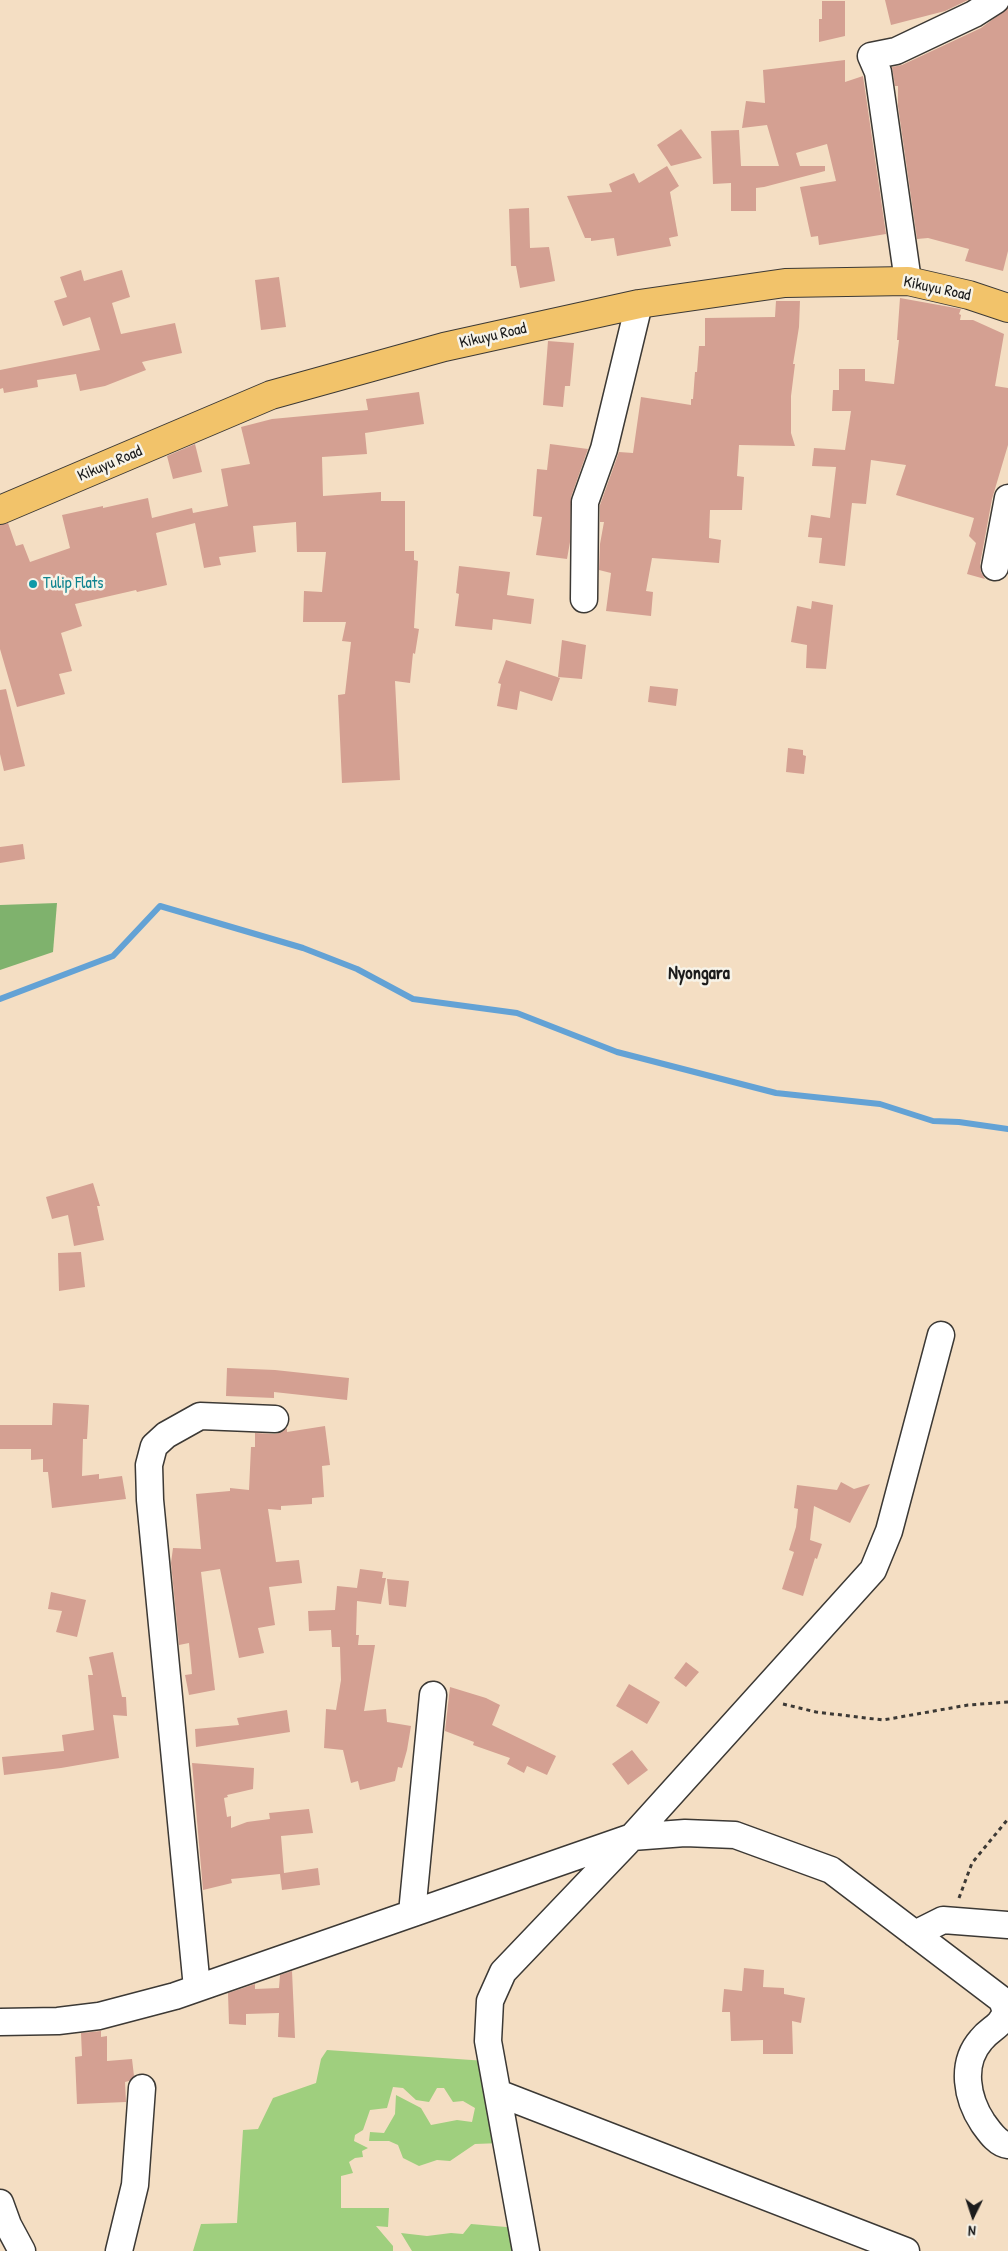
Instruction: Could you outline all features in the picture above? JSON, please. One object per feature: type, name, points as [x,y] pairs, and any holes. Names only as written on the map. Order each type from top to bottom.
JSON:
[{"type":"main road","name":"Kikuyu Road","points":[[0,510],[271,395],[444,348],[639,304],[785,283],[908,281],[969,295],[1008,308]]},
{"type":"street","points":[[908,281],[878,72],[872,56],[896,51],[974,14],[997,0]]},
{"type":"street","points":[[584,599],[585,502],[604,449],[639,304]]},
{"type":"street","points":[[995,566],[1008,498]]},
{"type":"street","points":[[526,2251],[488,2041],[490,2001],[503,1972],[632,1837],[873,1570],[889,1531],[941,1335]]},
{"type":"street","points":[[196,1988],[151,1510],[149,1465],[154,1446],[166,1435],[200,1416],[275,1419]]},
{"type":"street","points":[[412,1913],[433,1696]]},
{"type":"street","points":[[0,2022],[58,2021],[99,2016],[159,2001],[632,1837],[686,1833],[735,1835],[831,1870],[1002,2000],[1006,2012],[1001,2023],[981,2039],[972,2054],[967,2080],[969,2094],[975,2111],[991,2134],[1008,2145]]},
{"type":"street","points":[[915,1934],[944,1920],[1008,1925]]},
{"type":"street","points":[[119,2251],[135,2185],[142,2088]]},
{"type":"street","points":[[498,2093],[906,2251]]},
{"type":"street","points":[[0,2203],[8,2225],[22,2251]]},
{"type":"path","points":[[756,1698],[816,1712],[883,1720],[968,1705],[1008,1702]]},
{"type":"path","points":[[944,1920],[959,1898],[972,1863],[1008,1819]]},
{"type":"green space","points":[[57,903],[53,952],[0,970],[0,905]]},
{"type":"green space","points":[[327,2050],[486,2061],[501,2143],[475,2144],[450,2161],[437,2160],[419,2166],[403,2158],[398,2145],[389,2141],[369,2141],[370,2132],[384,2133],[395,2114],[396,2095],[421,2108],[431,2125],[457,2120],[472,2122],[475,2108],[463,2101],[453,2102],[444,2088],[437,2088],[429,2102],[416,2100],[403,2088],[393,2087],[387,2108],[370,2110],[363,2130],[355,2135],[354,2141],[368,2148],[362,2151],[363,2157],[355,2158],[349,2162],[353,2173],[341,2176],[341,2208],[389,2208],[388,2227],[376,2226],[393,2246],[393,2251],[193,2251],[201,2224],[237,2223],[243,2130],[258,2129],[273,2098],[316,2083],[321,2059]]},
{"type":"green space","points":[[471,2224],[518,2228],[522,2251],[412,2251],[401,2233],[427,2236],[451,2233],[463,2234]]},
{"type":"building","points":[[885,0],[968,0],[945,11],[891,25]]},
{"type":"building","points":[[822,1],[845,1],[845,36],[819,42],[819,19],[822,19]]},
{"type":"building","points":[[1008,8],[1008,251],[1003,271],[965,261],[969,249],[928,238],[917,239],[898,106],[898,86],[895,86],[892,67],[902,65],[981,28]]},
{"type":"building","points":[[845,60],[845,82],[863,76],[886,234],[819,245],[818,236],[811,237],[800,187],[836,181],[827,144],[796,153],[800,166],[825,166],[825,171],[756,188],[756,211],[731,211],[731,183],[713,184],[711,131],[739,130],[741,166],[779,166],[767,125],[742,128],[746,101],[765,103],[763,70]]},
{"type":"building","points":[[681,129],[702,158],[671,166],[657,145]]},
{"type":"building","points":[[667,166],[679,186],[670,192],[678,236],[669,238],[671,246],[617,256],[614,238],[591,241],[591,238],[585,238],[567,196],[612,192],[609,184],[634,173],[639,183]]},
{"type":"building","points":[[529,208],[530,248],[549,247],[555,281],[520,288],[516,266],[511,266],[509,209]]},
{"type":"building","points":[[81,270],[84,281],[122,270],[130,297],[112,303],[121,334],[175,323],[182,353],[142,362],[146,370],[105,386],[80,391],[76,374],[37,380],[38,387],[4,393],[3,388],[0,389],[0,370],[100,350],[90,317],[63,326],[54,301],[67,297],[60,277]]},
{"type":"building","points":[[279,277],[286,327],[261,330],[255,280]]},
{"type":"building","points":[[900,298],[961,309],[959,314],[961,315],[960,320],[973,320],[1004,334],[995,386],[1008,388],[1008,445],[992,499],[980,564],[981,572],[985,579],[967,574],[976,543],[969,536],[974,518],[896,495],[906,465],[871,460],[866,504],[852,503],[845,566],[819,563],[822,538],[808,537],[811,515],[830,518],[836,467],[812,466],[814,448],[845,450],[851,411],[832,411],[833,390],[839,390],[839,369],[865,369],[865,381],[894,384],[899,340],[897,340]]},
{"type":"building","points":[[776,301],[800,301],[791,396],[791,433],[795,446],[739,445],[737,476],[744,477],[742,510],[710,510],[709,538],[721,540],[719,563],[652,558],[646,591],[653,592],[651,616],[606,611],[611,573],[599,570],[600,544],[604,522],[600,522],[600,505],[619,452],[633,453],[641,397],[691,405],[695,372],[697,372],[699,346],[705,346],[705,318],[775,317]]},
{"type":"building","points":[[548,341],[574,343],[570,386],[565,386],[563,407],[543,405]]},
{"type":"building","points":[[419,392],[424,424],[365,433],[367,454],[322,457],[323,496],[381,492],[381,501],[405,501],[405,551],[414,551],[414,560],[418,561],[414,628],[419,629],[415,654],[413,653],[410,683],[395,681],[400,780],[342,783],[338,695],[345,694],[351,642],[342,641],[346,622],[303,622],[304,591],[322,592],[326,552],[297,552],[296,522],[253,526],[256,552],[219,557],[221,565],[204,568],[195,523],[156,533],[167,585],[75,604],[82,626],[61,633],[72,671],[59,674],[65,694],[17,707],[0,649],[0,525],[8,523],[16,546],[23,544],[30,562],[70,548],[62,515],[148,498],[152,518],[192,508],[193,513],[228,506],[221,469],[250,464],[241,427],[272,419],[368,410],[366,399]]},
{"type":"building","points":[[195,444],[202,472],[173,479],[167,456]]},
{"type":"building","points":[[550,444],[588,449],[571,497],[570,542],[567,559],[536,555],[542,517],[533,516],[537,469],[547,470]]},
{"type":"building","points":[[459,566],[510,572],[507,595],[534,599],[531,624],[493,619],[492,630],[455,626],[459,594],[456,593]]},
{"type":"building","points":[[812,601],[833,605],[826,669],[806,668],[807,645],[791,642],[797,606],[811,609]]},
{"type":"building","points":[[562,640],[586,645],[582,679],[558,677]]},
{"type":"building","points":[[506,660],[560,678],[552,701],[520,691],[517,710],[497,706],[501,684],[498,683]]},
{"type":"building","points":[[650,686],[678,689],[676,706],[648,702]]},
{"type":"building","points":[[6,689],[25,766],[4,771],[0,754],[0,690]]},
{"type":"building","points":[[788,748],[803,750],[803,755],[806,756],[804,774],[786,772]]},
{"type":"building","points":[[23,844],[25,859],[0,863],[0,847]]},
{"type":"building","points":[[93,1183],[100,1206],[97,1206],[104,1240],[74,1246],[68,1215],[52,1219],[46,1197]]},
{"type":"building","points":[[81,1252],[85,1287],[59,1291],[58,1253]]},
{"type":"building","points":[[227,1368],[275,1370],[349,1378],[347,1400],[274,1392],[274,1398],[226,1396]]},
{"type":"building","points":[[53,1403],[89,1405],[87,1439],[83,1439],[82,1476],[99,1474],[99,1479],[122,1476],[126,1499],[52,1508],[48,1472],[43,1472],[43,1459],[31,1460],[31,1449],[0,1449],[0,1425],[52,1425]]},
{"type":"building","points":[[325,1426],[330,1465],[322,1466],[324,1497],[312,1498],[312,1504],[281,1506],[281,1510],[268,1509],[276,1562],[299,1560],[302,1583],[269,1587],[275,1625],[258,1628],[264,1653],[239,1658],[220,1569],[201,1572],[215,1690],[189,1695],[185,1675],[192,1674],[189,1643],[179,1645],[171,1563],[173,1548],[201,1549],[196,1494],[230,1491],[230,1488],[249,1490],[251,1447],[255,1447],[255,1433],[275,1434],[287,1428],[287,1432]]},
{"type":"building","points":[[841,1482],[854,1489],[870,1484],[850,1523],[814,1506],[810,1540],[822,1544],[817,1559],[815,1558],[803,1596],[782,1589],[794,1552],[789,1550],[796,1527],[798,1509],[794,1508],[797,1485],[837,1490]]},
{"type":"building","points":[[360,1569],[383,1572],[382,1578],[386,1578],[381,1604],[357,1601],[356,1635],[359,1635],[358,1645],[375,1645],[364,1711],[386,1709],[387,1722],[411,1726],[402,1768],[398,1767],[395,1781],[360,1790],[358,1781],[351,1783],[343,1750],[324,1748],[326,1709],[336,1710],[341,1680],[340,1647],[332,1647],[331,1630],[309,1631],[308,1611],[335,1610],[337,1586],[357,1588]]},
{"type":"building","points":[[387,1579],[409,1581],[406,1607],[389,1605]]},
{"type":"building","points":[[51,1592],[86,1600],[77,1637],[56,1632],[62,1611],[48,1609]]},
{"type":"building","points":[[113,1652],[122,1697],[126,1697],[127,1716],[113,1715],[119,1758],[4,1775],[2,1757],[64,1751],[62,1735],[94,1730],[88,1675],[93,1675],[89,1657]]},
{"type":"building","points":[[686,1662],[699,1672],[686,1687],[674,1678]]},
{"type":"building","points":[[629,1684],[660,1702],[647,1724],[616,1706]]},
{"type":"building","points":[[450,1687],[486,1698],[500,1705],[492,1725],[556,1756],[547,1775],[527,1766],[524,1773],[507,1764],[510,1758],[473,1745],[474,1742],[445,1731]]},
{"type":"building","points":[[287,1710],[290,1732],[196,1747],[195,1729],[239,1725],[237,1718]]},
{"type":"building","points":[[632,1750],[648,1770],[628,1785],[612,1764]]},
{"type":"building","points":[[192,1763],[254,1768],[253,1789],[227,1795],[228,1797],[224,1798],[227,1817],[231,1816],[231,1828],[247,1822],[270,1819],[269,1813],[309,1809],[313,1833],[281,1836],[284,1873],[318,1868],[320,1885],[282,1890],[280,1874],[231,1879],[232,1883],[203,1890]]},
{"type":"building","points":[[744,1968],[764,1970],[763,1987],[784,1988],[784,1994],[805,1998],[801,2023],[792,2021],[793,2054],[763,2054],[763,2040],[731,2041],[730,2012],[722,2012],[724,1989],[742,1991]]},
{"type":"building","points":[[292,1971],[295,2038],[278,2037],[279,2013],[246,2014],[246,2025],[229,2024],[228,1993],[255,1984],[255,1989],[279,1988],[280,1975]]},
{"type":"building","points":[[101,2031],[101,2037],[107,2036],[107,2061],[132,2059],[134,2076],[125,2082],[126,2102],[77,2104],[75,2057],[82,2056],[81,2033]]},
{"type":"waterway","points":[[0,999],[113,956],[160,906],[303,948],[357,969],[413,999],[517,1013],[617,1052],[776,1093],[880,1104],[933,1121],[959,1122],[1008,1129]]},
{"type":"place","name":"Tulip Flats","points":[[33,584]]},
{"type":"district","name":"Nyongara","points":[[699,974]]}]
